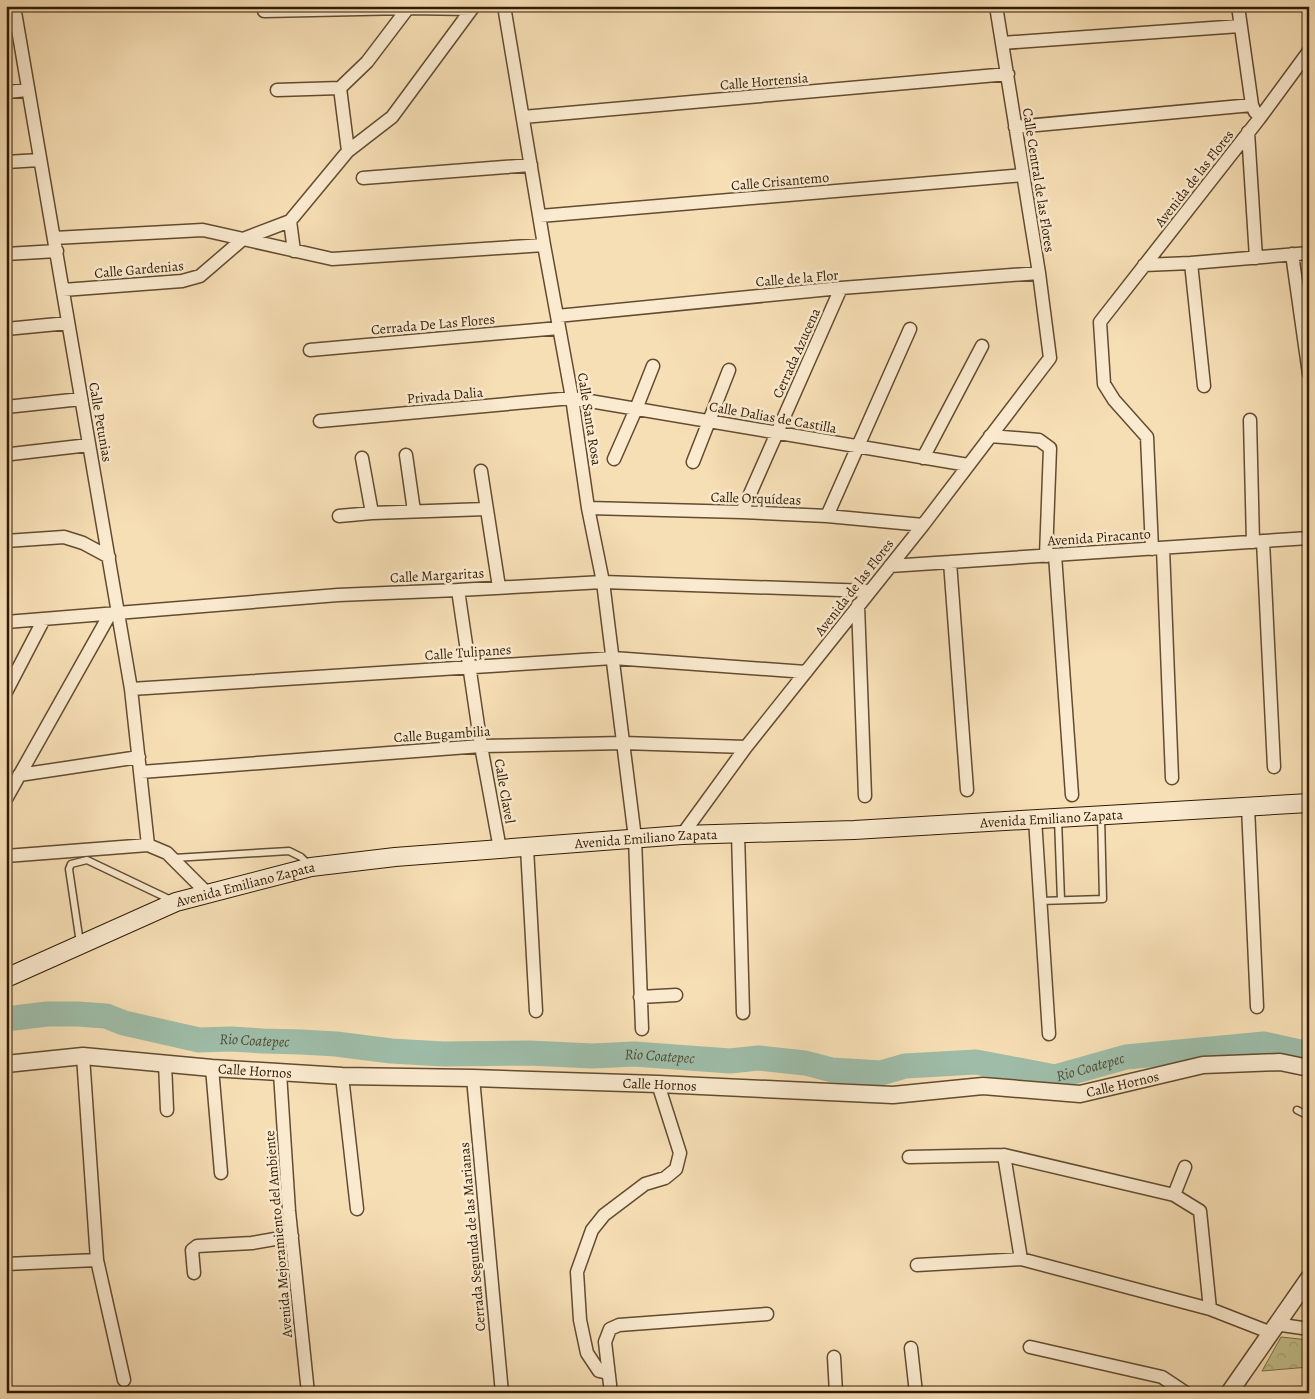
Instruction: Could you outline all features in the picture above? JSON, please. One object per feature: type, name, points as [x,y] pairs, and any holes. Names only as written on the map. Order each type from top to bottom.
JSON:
[{"type":"main road","name":"Avenida Emiliano Zapata","points":[[6,978],[176,902],[311,867],[395,857],[682,835],[854,830],[1309,804]]},
{"type":"street","name":"Calle Petunias","points":[[14,6],[109,557],[114,614],[132,688],[148,845]]},
{"type":"street","name":"Calle Santa Rosa","points":[[504,6],[572,398],[588,508],[603,582],[635,838],[642,1029]]},
{"type":"street","name":"Calle Central de las Flores","points":[[996,6],[1039,273],[1050,358]]},
{"type":"street","points":[[1238,6],[1252,105],[1259,119]]},
{"type":"street","points":[[277,90],[340,88],[367,62],[408,8]]},
{"type":"street","points":[[264,11],[473,8]]},
{"type":"street","points":[[294,251],[290,221],[348,151],[392,116],[473,8]]},
{"type":"street","points":[[1002,43],[1240,26]]},
{"type":"street","name":"Avenida de las Flores","points":[[1157,548],[1147,437],[1114,400],[1104,384],[1100,322],[1259,119],[1309,51]]},
{"type":"street","name":"Calle Hortensia","points":[[523,117],[1008,74]]},
{"type":"street","points":[[340,88],[348,151]]},
{"type":"street","points":[[6,92],[28,90]]},
{"type":"street","points":[[1015,127],[1252,105]]},
{"type":"street","points":[[1248,132],[1256,258]]},
{"type":"street","points":[[6,162],[40,160]]},
{"type":"street","points":[[363,178],[531,165]]},
{"type":"street","name":"Calle Crisantemo","points":[[540,216],[1023,175]]},
{"type":"street","name":"Calle Gardenias","points":[[63,290],[182,281],[200,276],[243,239],[290,221]]},
{"type":"street","points":[[6,254],[56,245],[203,230],[332,259],[544,245]]},
{"type":"street","points":[[1144,265],[1309,253]]},
{"type":"street","points":[[1292,254],[1309,374]]},
{"type":"street","points":[[1191,263],[1204,386]]},
{"type":"street","name":"Calle de la Flor","points":[[558,322],[841,288],[1039,273]]},
{"type":"street","name":"Cerrada Azucena","points":[[742,512],[841,288]]},
{"type":"street","name":"Cerrada De Las Flores","points":[[310,350],[558,322]]},
{"type":"street","points":[[6,329],[68,323]]},
{"type":"street","points":[[827,516],[910,329]]},
{"type":"street","points":[[923,458],[982,346]]},
{"type":"street","name":"Avenida de las Flores","points":[[682,835],[746,747],[858,604],[923,525],[1050,358]]},
{"type":"street","points":[[614,459],[653,366]]},
{"type":"street","points":[[693,462],[729,370]]},
{"type":"street","name":"Calle Dalias de Castilla","points":[[572,398],[968,465]]},
{"type":"street","name":"Privada Dalia","points":[[320,421],[572,398]]},
{"type":"street","points":[[6,407],[81,399]]},
{"type":"street","points":[[1250,420],[1274,767]]},
{"type":"street","points":[[990,436],[1039,440],[1050,448],[1051,555],[1072,795]]},
{"type":"street","points":[[11,454],[89,445]]},
{"type":"street","points":[[406,455],[414,511]]},
{"type":"street","points":[[362,458],[372,512]]},
{"type":"street","points":[[481,471],[499,587]]},
{"type":"street","name":"Calle Orquídeas","points":[[588,508],[827,516],[923,525]]},
{"type":"street","points":[[339,516],[372,512],[486,509]]},
{"type":"street","points":[[6,541],[64,537],[83,543],[109,557]]},
{"type":"street","name":"Avenida Piracanto","points":[[890,566],[1309,538]]},
{"type":"street","points":[[1157,548],[1172,778]]},
{"type":"street","points":[[950,562],[967,790]]},
{"type":"street","name":"Calle Margaritas","points":[[6,622],[338,595],[603,582],[870,591]]},
{"type":"street","name":"Calle Clavel","points":[[458,590],[481,746],[500,849]]},
{"type":"street","points":[[858,604],[865,796]]},
{"type":"street","points":[[6,799],[114,614]]},
{"type":"street","points":[[6,692],[44,619]]},
{"type":"street","name":"Calle Tulipanes","points":[[132,688],[612,658],[806,672]]},
{"type":"street","name":"Calle Bugambilia","points":[[141,772],[481,746],[623,742],[746,747]]},
{"type":"street","points":[[19,775],[139,757]]},
{"type":"street","points":[[1248,807],[1257,1007]]},
{"type":"street","points":[[1035,819],[1050,1034]]},
{"type":"street","points":[[738,833],[743,1013]]},
{"type":"street","points":[[6,856],[148,845],[167,852],[207,893]]},
{"type":"street","points":[[527,848],[536,1011]]},
{"type":"street","points":[[640,997],[676,994]]},
{"type":"street","points":[[83,1056],[97,1260],[124,1380]]},
{"type":"street","name":"Calle Hornos","points":[[6,1064],[83,1056],[212,1068],[342,1076],[658,1084],[893,1095],[983,1086],[1080,1094],[1203,1065],[1280,1062],[1309,1068]]},
{"type":"street","points":[[165,1063],[167,1110]]},
{"type":"street","points":[[212,1068],[221,1173]]},
{"type":"street","name":"Avenida Mejoramiento del Ambiente","points":[[280,1072],[292,1236],[308,1393]]},
{"type":"street","points":[[342,1076],[357,1209]]},
{"type":"street","name":"Cerrada Segunda de las Marianas","points":[[473,1078],[502,1393]]},
{"type":"street","points":[[608,1373],[599,1371],[587,1353],[580,1320],[576,1272],[592,1230],[604,1215],[645,1184],[665,1178],[676,1169],[680,1153],[658,1084]]},
{"type":"street","points":[[909,1157],[1004,1155],[1174,1195],[1200,1211],[1210,1308]]},
{"type":"street","points":[[1004,1155],[1021,1259]]},
{"type":"street","points":[[1174,1195],[1185,1167]]},
{"type":"street","points":[[194,1273],[192,1250],[197,1246],[252,1243],[292,1236]]},
{"type":"street","points":[[917,1265],[1021,1259],[1210,1308],[1272,1328],[1309,1329]]},
{"type":"street","points":[[6,1264],[97,1260]]},
{"type":"street","points":[[1229,1393],[1272,1328],[1309,1278]]},
{"type":"street","points":[[611,1393],[605,1342],[610,1329],[619,1325],[767,1314]]},
{"type":"street","points":[[1030,1347],[1162,1377],[1186,1393]]},
{"type":"street","points":[[912,1348],[916,1393]]},
{"type":"street","points":[[834,1358],[836,1393]]},
{"type":"lane","points":[[1040,901],[1102,899],[1101,815]]},
{"type":"lane","points":[[1058,819],[1061,900]]},
{"type":"lane","points":[[174,858],[289,851],[301,857],[311,867]]},
{"type":"lane","points":[[80,945],[69,869],[71,864],[87,860],[176,902]]},
{"type":"lane","points":[[1296,1110],[1309,1116]]},
{"type":"green space","points":[[1281,1337],[1309,1340],[1309,1367],[1262,1371]]},
{"type":"waterway","name":"Rio Coatepec","points":[[6,1019],[47,1014],[78,1014],[106,1016],[124,1023],[199,1040],[231,1039],[301,1042],[444,1054],[529,1053],[593,1056],[634,1054],[730,1061],[758,1058],[805,1063],[832,1070],[881,1073],[905,1066],[976,1062],[1055,1077],[1126,1057],[1264,1044],[1309,1054]]}]
